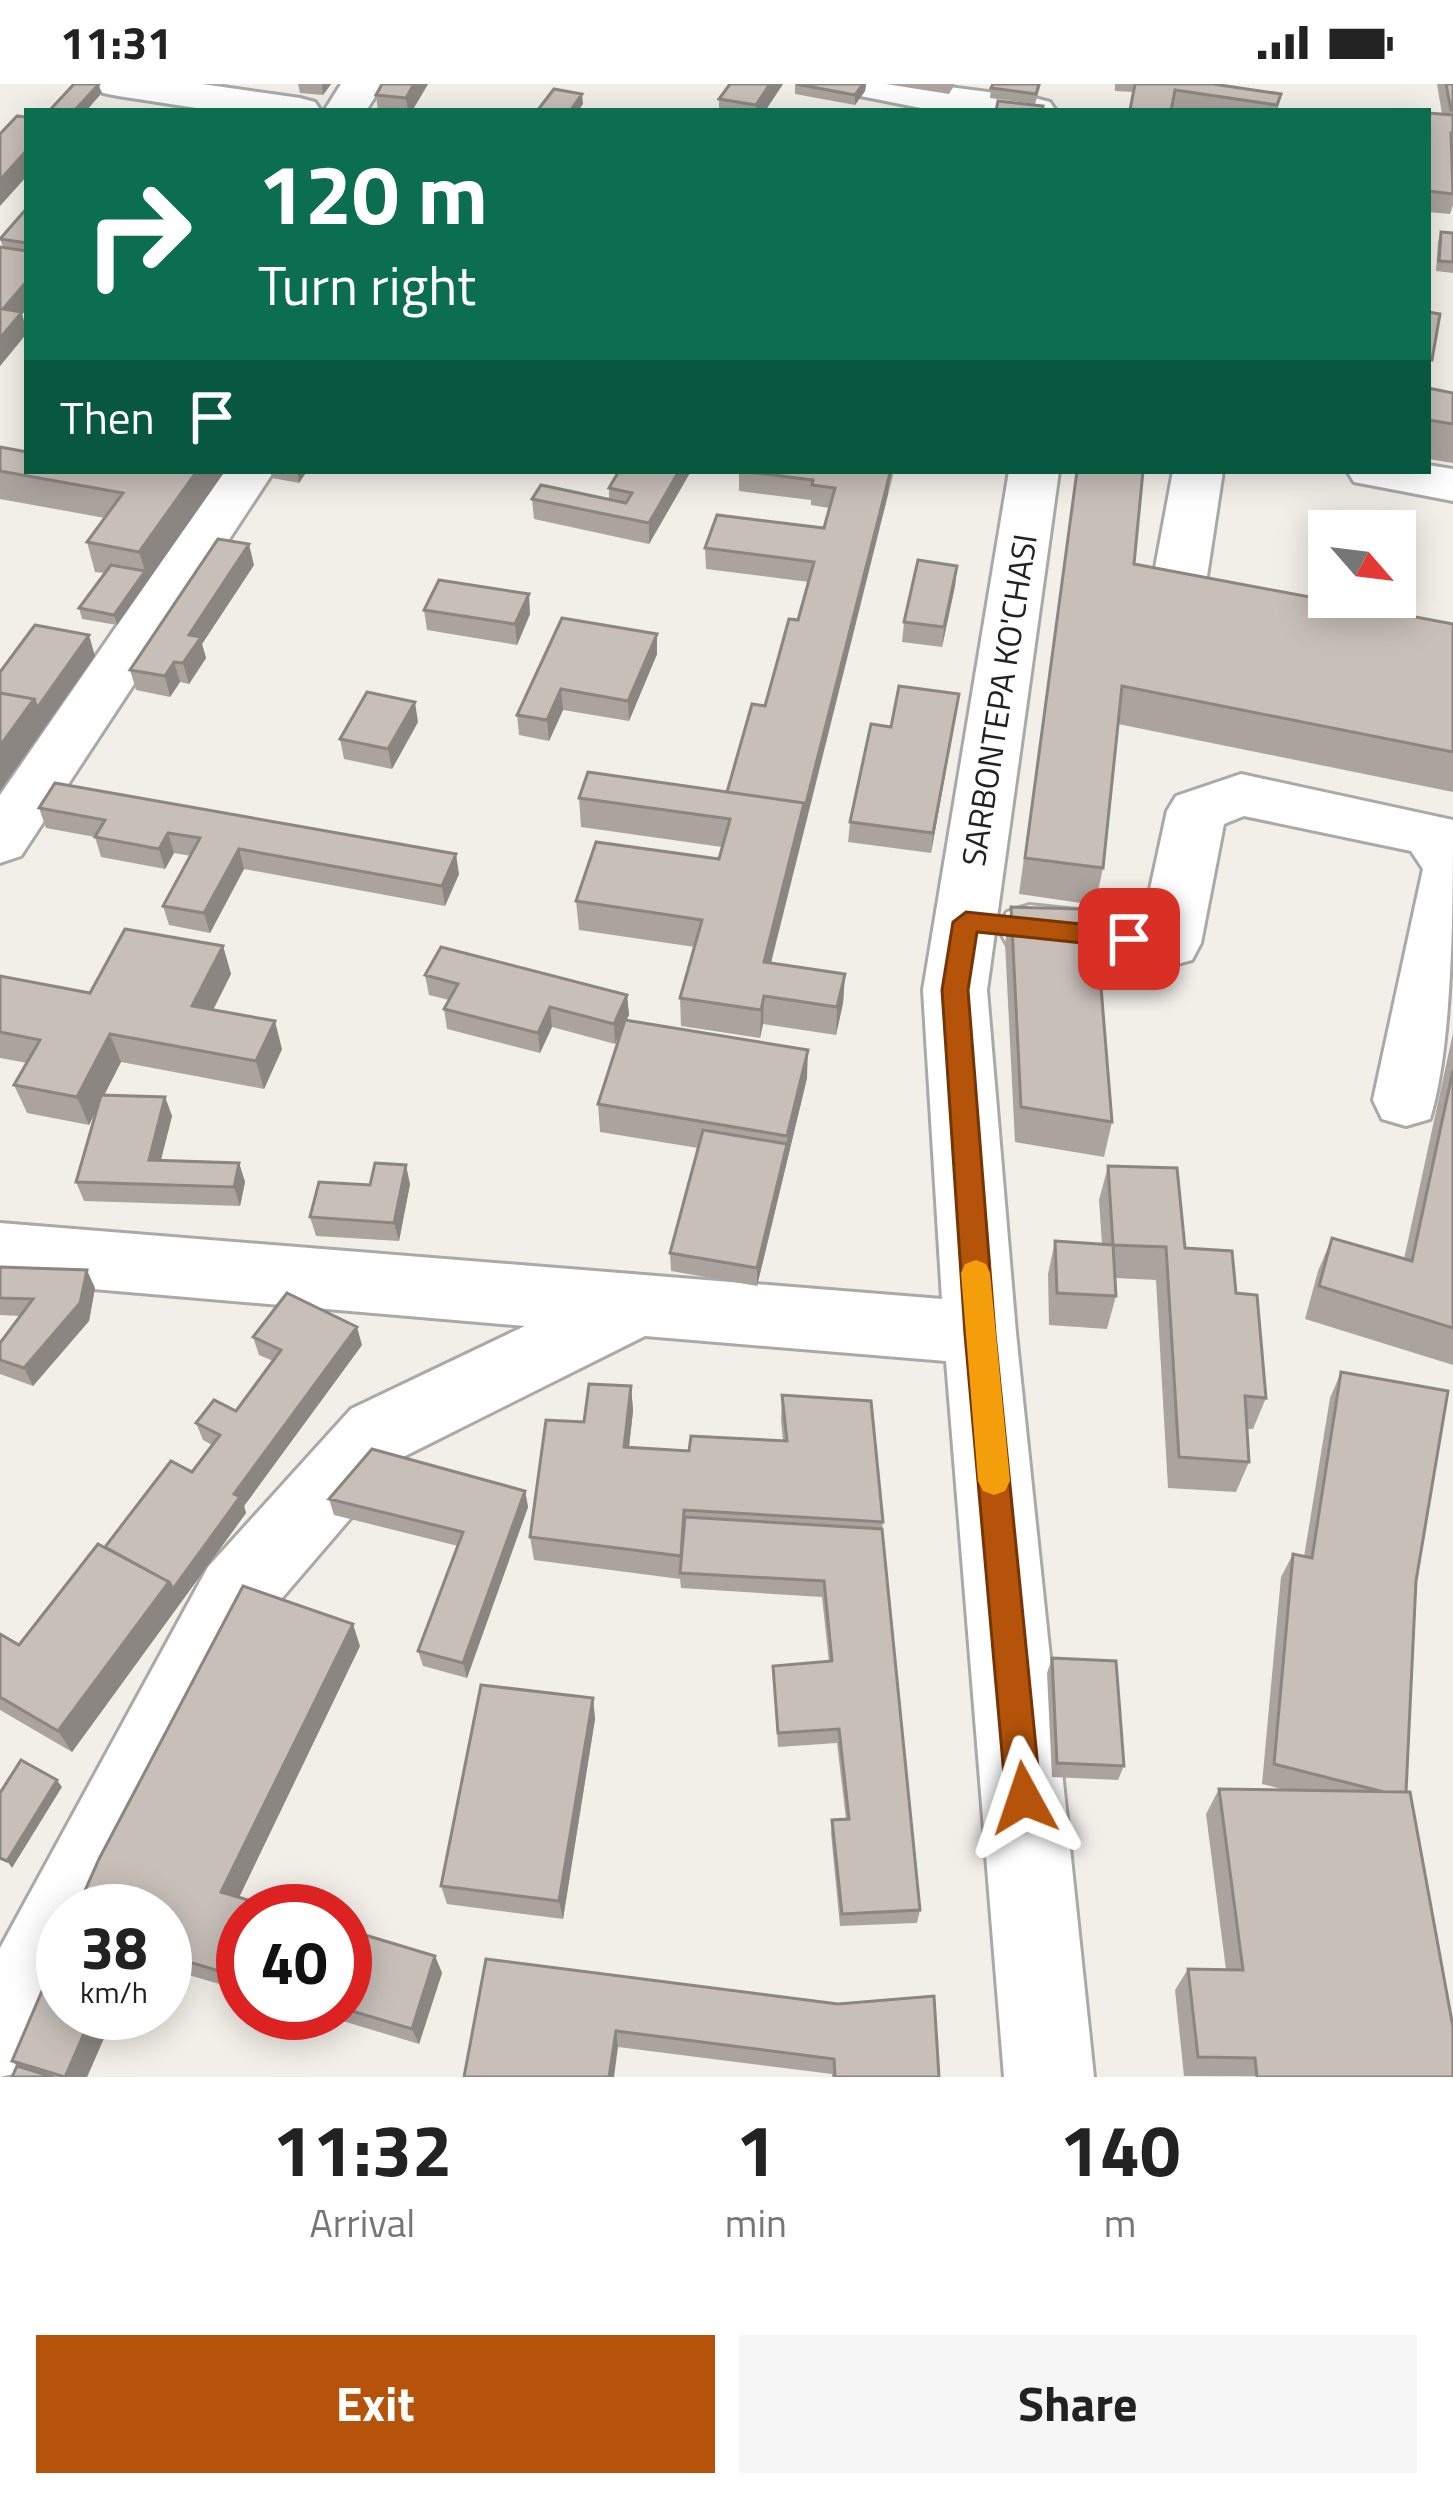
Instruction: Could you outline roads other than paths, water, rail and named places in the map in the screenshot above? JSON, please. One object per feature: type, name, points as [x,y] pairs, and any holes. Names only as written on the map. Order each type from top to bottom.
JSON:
[{"type":"street","points":[[860,84],[975,106],[1060,106]]},
{"type":"street","points":[[128,94],[270,108]]},
{"type":"street","points":[[0,841],[247,474]]},
{"type":"street","name":"SARBONTEPA KO'CHASI","points":[[1034,474],[955,990],[980,1334],[1049,2077]]},
{"type":"street","points":[[1197,474],[1177,595],[1292,616]]},
{"type":"street","points":[[1389,474],[1453,485]]},
{"type":"street","points":[[966,922],[1170,943],[1197,811],[1240,795],[1431,834],[1453,867],[1406,1100]]},
{"type":"street","points":[[0,1252],[980,1334]]},
{"type":"street","points":[[81,1884],[236,1593],[377,1433],[640,1304]]},
{"type":"street","points":[[0,2038],[36,1970]]}]
